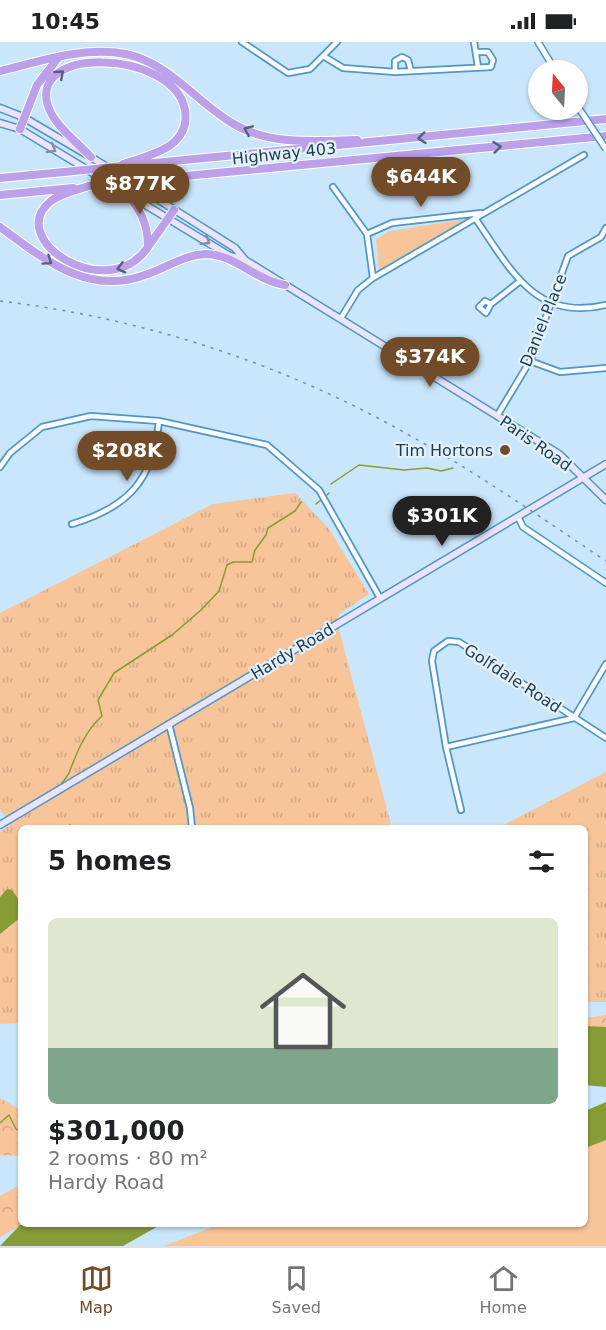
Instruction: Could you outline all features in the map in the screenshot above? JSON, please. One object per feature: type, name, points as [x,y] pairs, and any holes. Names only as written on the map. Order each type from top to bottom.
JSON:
[{"type":"highway","points":[[0,71],[60,57],[106,52],[143,59],[168,72],[232,123],[261,136],[302,140],[389,141]]},
{"type":"highway","points":[[20,129],[23,117],[43,74],[60,57]]},
{"type":"highway","points":[[0,178],[113,167],[130,164],[161,151],[174,143],[184,126],[185,112],[177,94],[163,81],[139,69],[114,62],[92,61],[67,67],[54,78],[49,88],[48,105],[52,116],[90,157]]},
{"type":"highway","name":"Highway 403","points":[[130,164],[606,119]]},
{"type":"highway","name":"Highway 403","points":[[0,195],[606,136]]},
{"type":"highway","points":[[89,186],[57,196],[41,211],[39,225],[41,236],[48,247],[72,263],[107,270],[132,265],[174,210]]},
{"type":"highway","points":[[123,190],[135,203],[145,220],[148,247]]},
{"type":"highway","points":[[0,227],[55,266],[87,279],[104,281],[130,279],[184,259],[206,254],[234,262],[271,283],[285,285]]},
{"type":"main road","name":"Paris Road","points":[[0,108],[23,117],[90,157],[235,248],[246,260],[285,285],[559,454],[606,500]]},
{"type":"main road","name":"Paris Road","points":[[0,123],[20,129],[230,256],[246,260]]},
{"type":"main road","name":"Hardy Road","points":[[1,821],[169,724],[606,464]]},
{"type":"street","points":[[243,42],[288,73],[310,69],[325,57],[337,42]]},
{"type":"street","points":[[474,42],[477,67]]},
{"type":"street","points":[[537,42],[549,60]]},
{"type":"street","points":[[325,57],[343,68],[394,72],[491,67],[493,60],[488,52],[477,52]]},
{"type":"street","points":[[394,72],[395,61],[402,57],[408,60],[411,71]]},
{"type":"street","points":[[587,120],[606,149]]},
{"type":"street","points":[[341,318],[358,290],[373,278],[584,155]]},
{"type":"street","points":[[333,187],[367,234],[373,278]]},
{"type":"street","points":[[367,234],[392,223],[483,213]]},
{"type":"street","points":[[475,218],[519,282],[532,294],[551,304],[582,310],[606,305]]},
{"type":"street","name":"Daniel Place","points":[[497,416],[530,361],[568,256],[603,237],[606,228]]},
{"type":"street","points":[[491,304],[519,282]]},
{"type":"street","points":[[530,361],[560,372],[606,368]]},
{"type":"street","points":[[0,467],[10,453],[42,427],[91,416],[159,421],[267,445],[320,490],[380,598]]},
{"type":"street","points":[[72,524],[101,515],[133,493],[151,465],[159,421]]},
{"type":"street","points":[[518,517],[523,527],[606,583]]},
{"type":"street","name":"Golfdale Road","points":[[461,810],[446,747],[432,661],[434,651],[448,641],[459,642],[606,738]]},
{"type":"street","points":[[446,747],[574,718],[606,664]]},
{"type":"street","points":[[169,724],[192,825]]},
{"type":"green space","points":[[467,219],[379,271],[376,239],[390,231]]},
{"type":"green space","points":[[295,493],[329,529],[369,594],[339,614],[338,626],[391,825],[18,825],[18,1023],[0,1024],[0,832],[10,825],[0,809],[0,613],[213,504]]},
{"type":"green space","points":[[606,772],[606,1002],[588,1002],[588,825],[504,825]]},
{"type":"green space","points":[[606,1015],[606,1028],[588,1029],[588,1018]]},
{"type":"green space","points":[[0,1098],[18,1108],[18,1156],[0,1155]]},
{"type":"green space","points":[[606,1135],[606,1246],[164,1246],[212,1227],[588,1227],[588,1140]]},
{"type":"green space","points":[[18,1186],[18,1227],[0,1237],[0,1196]]},
{"type":"shaded area","points":[[7,889],[12,890],[18,899],[18,919],[0,934],[0,897]]},
{"type":"shaded area","points":[[588,1026],[606,1027],[606,1087],[588,1085]]},
{"type":"shaded area","points":[[606,1102],[606,1140],[588,1147],[588,1110]]},
{"type":"shaded area","points":[[18,1227],[157,1227],[123,1246],[0,1246]]},
{"type":"waterway","points":[[331,484],[359,465],[404,470],[427,468],[441,471],[453,468]]},
{"type":"waterway","points":[[316,504],[321,500]]},
{"type":"waterway","points":[[61,785],[86,735],[102,716],[98,700],[114,673],[172,635],[201,610],[219,591],[227,565],[233,562],[252,562],[255,550],[266,535],[268,528],[295,511],[301,502]]},
{"type":"waterway","points":[[0,1123],[9,1115],[18,1130]]},
{"type":"railway","points":[[0,301],[106,319],[158,332],[210,347],[311,386],[433,449],[508,495],[606,561]]},
{"type":"place","name":"Tim Hortons","points":[[505,450]]}]
